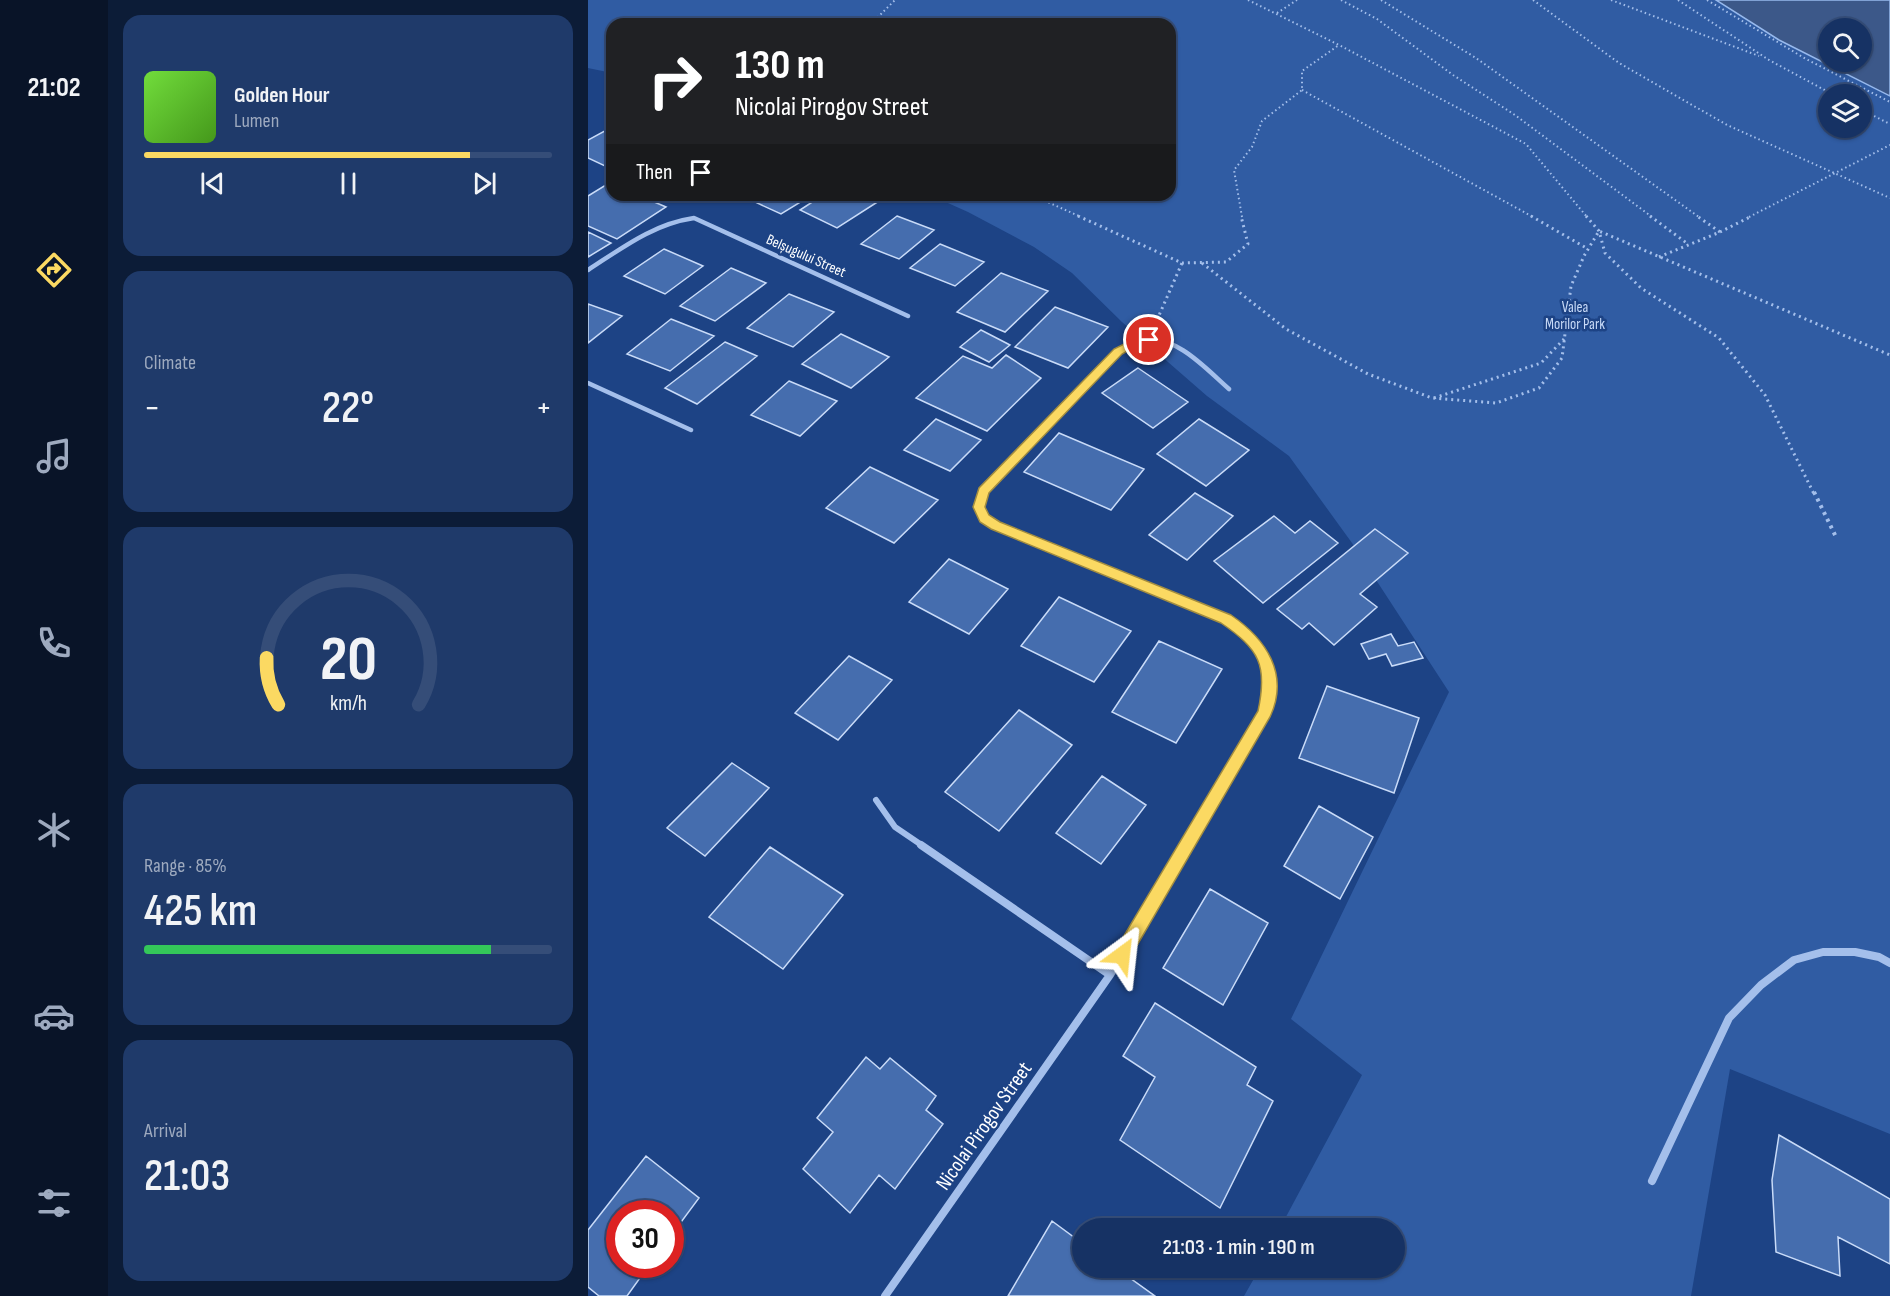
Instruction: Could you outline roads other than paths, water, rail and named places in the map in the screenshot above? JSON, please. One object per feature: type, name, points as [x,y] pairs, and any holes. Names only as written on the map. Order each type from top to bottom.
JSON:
[{"type":"street","name":"Belșugului Street","points":[[588,270],[677,219],[694,218],[908,316]]},
{"type":"street","name":"Nicolai Pirogov Street","points":[[885,1296],[1110,975],[1265,713],[1271,686],[1268,667],[1259,648],[1244,631],[1226,619],[996,526],[985,518],[979,507],[984,491],[1118,352],[1136,342],[1149,340],[1162,342],[1182,351],[1228,389]]},
{"type":"street","points":[[588,383],[691,430]]},
{"type":"street","points":[[876,800],[895,827],[1110,975]]},
{"type":"street","points":[[1652,1181],[1729,1018],[1761,986],[1794,960],[1823,952],[1855,952],[1879,957],[1890,963]]},
{"type":"park label","name":"Valea Morilor Park","points":[[1575,316]]}]
